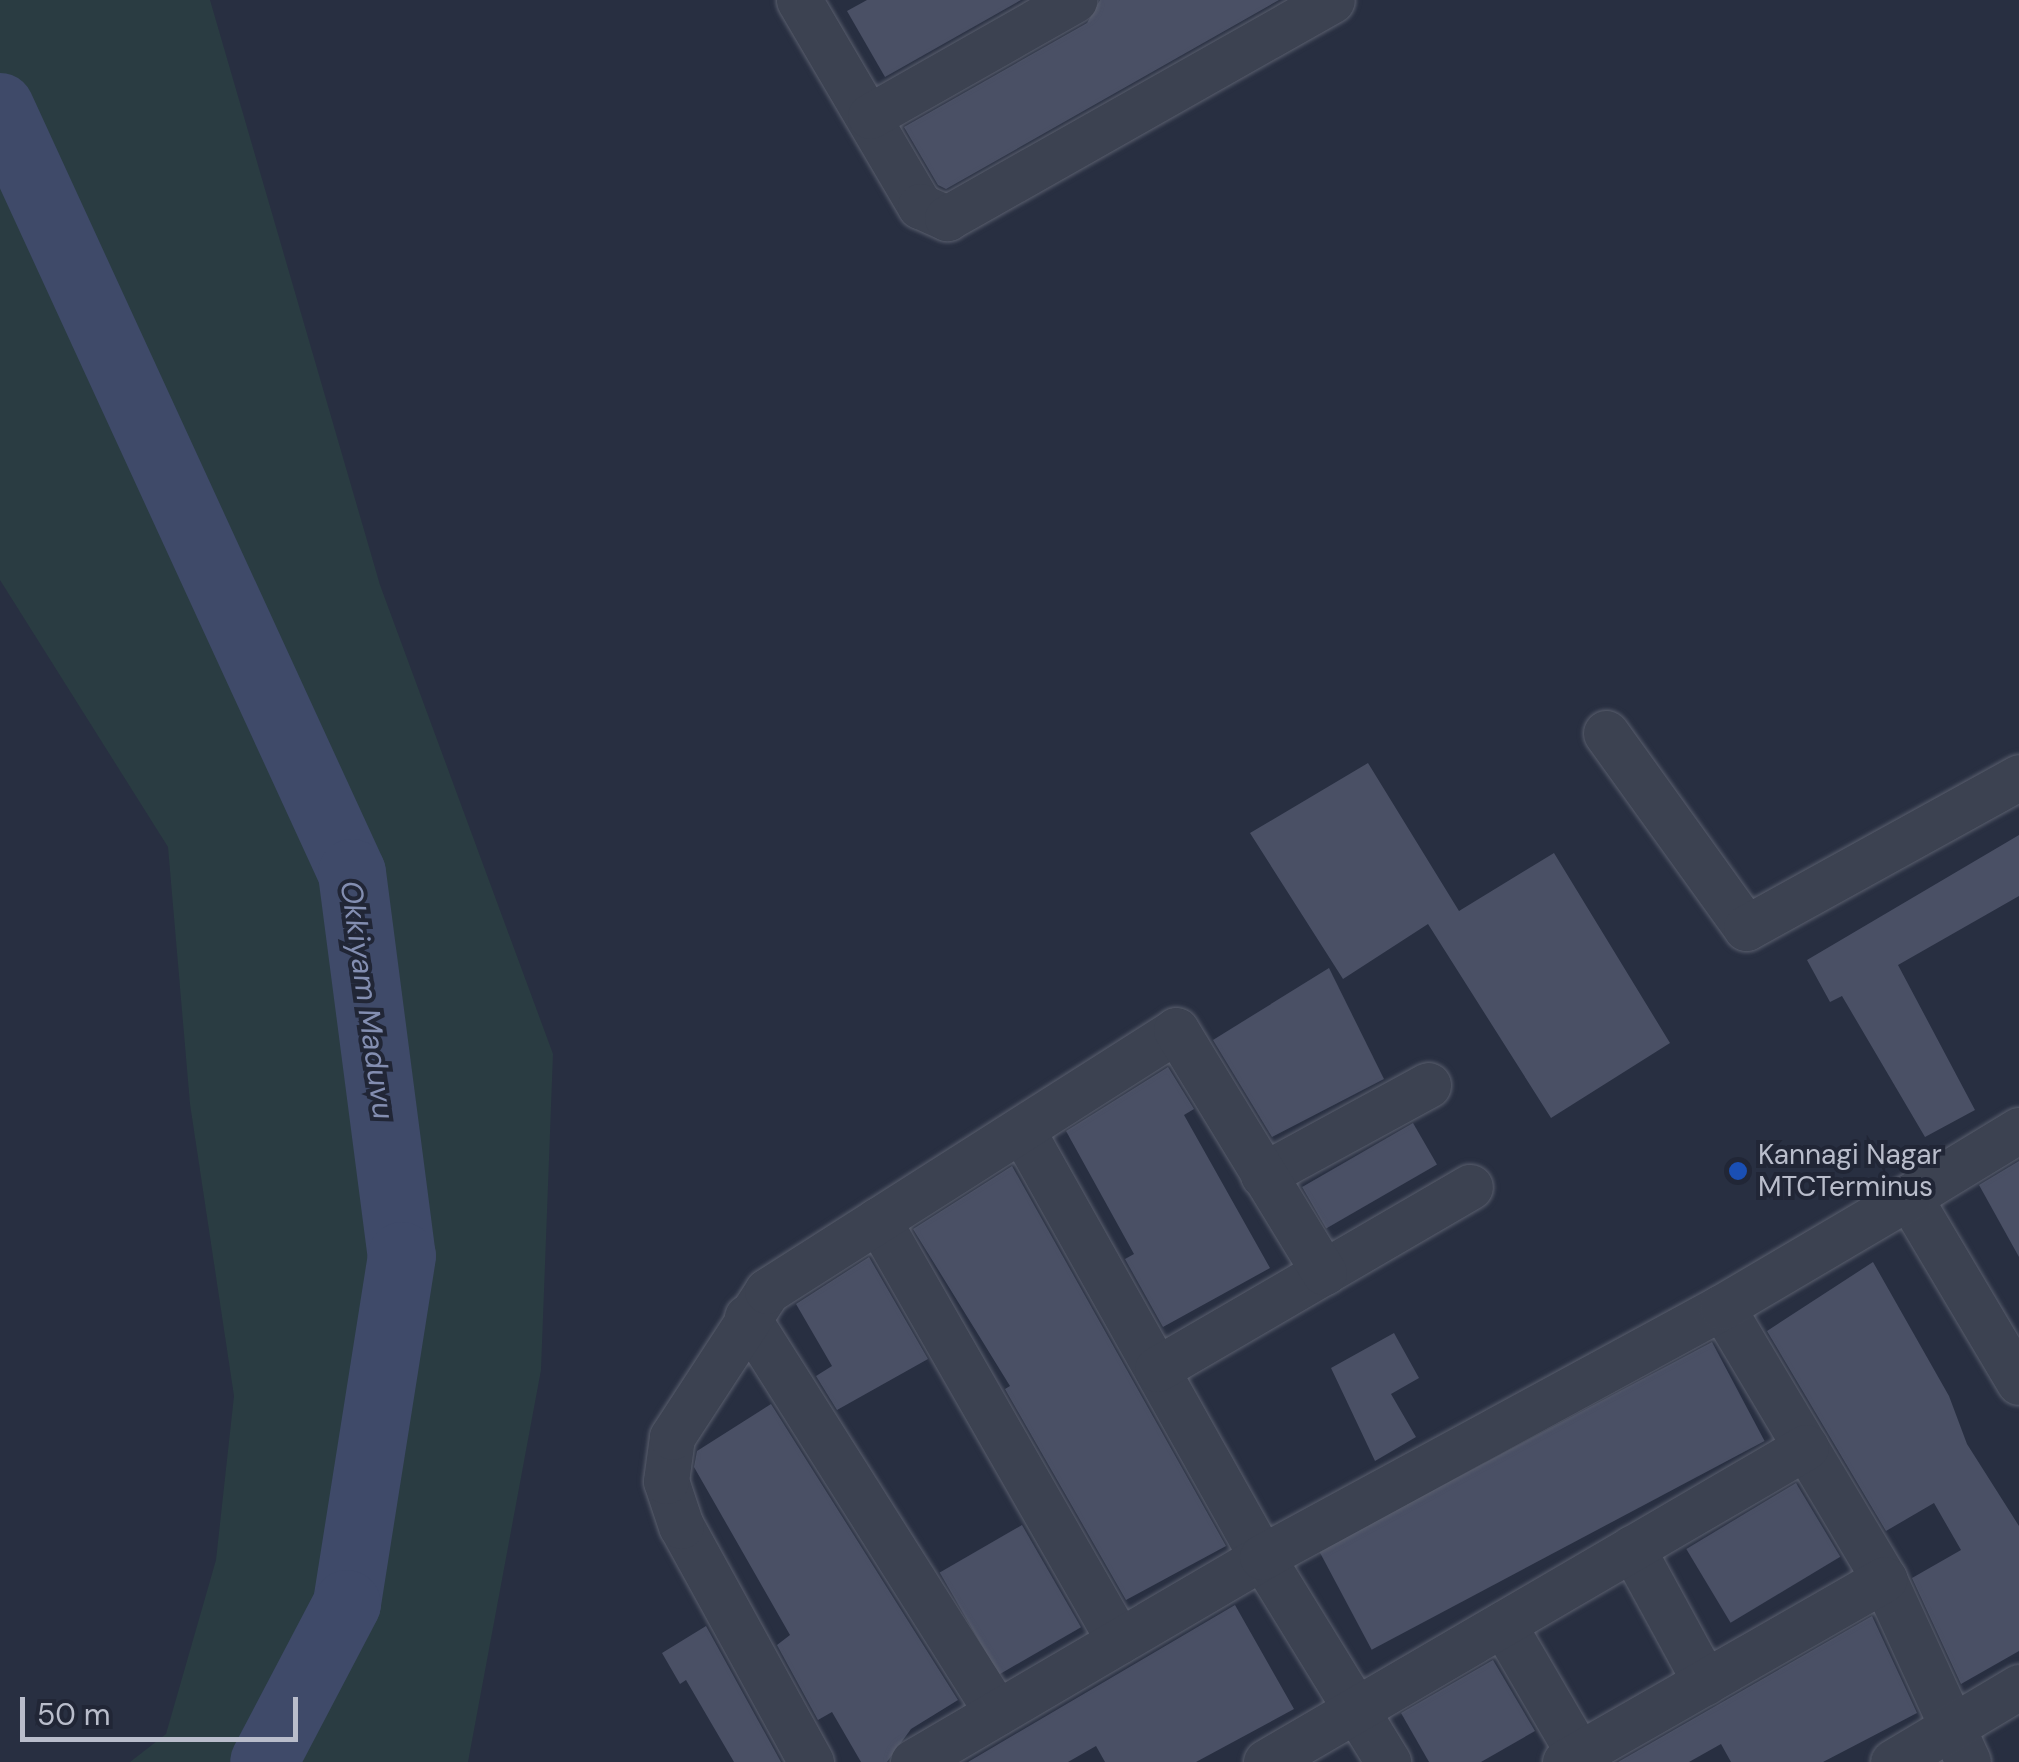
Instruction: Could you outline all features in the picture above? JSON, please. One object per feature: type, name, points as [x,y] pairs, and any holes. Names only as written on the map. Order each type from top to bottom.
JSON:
[{"type":"street","points":[[870,116],[1074,0]]},
{"type":"street","points":[[807,3],[920,206],[947,218],[1332,0]]},
{"type":"street","points":[[1606,733],[1746,928],[2019,777]]},
{"type":"street","points":[[811,1762],[681,1526],[666,1481],[672,1437],[747,1316],[788,1274],[1176,1030],[1324,1272]]},
{"type":"street","points":[[1263,1175],[1428,1085]]},
{"type":"street","points":[[1022,1130],[1262,1557],[1388,1762]]},
{"type":"street","points":[[913,1762],[1262,1557],[1722,1307],[2019,1130]]},
{"type":"street","points":[[1157,1368],[1470,1187]]},
{"type":"street","points":[[1909,1196],[2019,1382]]},
{"type":"street","points":[[878,1220],[1119,1641]]},
{"type":"street","points":[[1722,1307],[1884,1579],[1961,1744]]},
{"type":"street","points":[[747,1316],[998,1713]]},
{"type":"street","points":[[1266,1762],[1806,1447]]},
{"type":"street","points":[[1632,1548],[1704,1682]]},
{"type":"street","points":[[1503,1624],[1572,1758],[1884,1579]]},
{"type":"street","points":[[1893,1762],[1961,1744],[2019,1688]]},
{"type":"shaded area","points":[[0,0],[210,0],[380,585],[553,1054],[541,1370],[468,1762],[130,1762],[166,1734],[216,1560],[234,1396],[190,1104],[168,847],[0,580]]},
{"type":"building","points":[[867,0],[1021,0],[885,77],[847,11]]},
{"type":"building","points":[[1100,0],[1279,0],[946,189],[938,185],[904,127],[1087,23]]},
{"type":"building","points":[[1368,763],[1459,911],[1554,853],[1670,1043],[1551,1118],[1428,924],[1343,979],[1250,833]]},
{"type":"building","points":[[2019,835],[2019,896],[1898,965],[1975,1110],[1925,1137],[1842,996],[1830,1002],[1807,960]]},
{"type":"building","points":[[1329,968],[1384,1079],[1272,1137],[1213,1040]]},
{"type":"building","points":[[1168,1067],[1194,1109],[1184,1115],[1270,1268],[1163,1327],[1125,1259],[1134,1254],[1066,1131]]},
{"type":"building","points":[[1413,1123],[1437,1165],[1326,1229],[1302,1187]]},
{"type":"building","points":[[2019,1161],[2019,1257],[1979,1185]]},
{"type":"building","points":[[1012,1166],[1226,1546],[1126,1600],[1005,1389],[1010,1386],[913,1229]]},
{"type":"building","points":[[869,1257],[928,1359],[837,1410],[816,1376],[832,1366],[796,1304]]},
{"type":"building","points":[[1873,1262],[1949,1396],[1967,1444],[2019,1526],[2019,1651],[1961,1684],[1912,1578],[1961,1550],[1934,1503],[1886,1531],[1767,1331]]},
{"type":"building","points":[[1394,1333],[1419,1378],[1391,1394],[1416,1437],[1375,1461],[1331,1368]]},
{"type":"building","points":[[1712,1342],[1765,1441],[1372,1650],[1319,1551]]},
{"type":"building","points":[[771,1404],[958,1700],[911,1729],[887,1762],[861,1762],[832,1712],[818,1720],[777,1645],[790,1635],[694,1467],[697,1451]]},
{"type":"building","points":[[1796,1483],[1840,1557],[1731,1623],[1686,1549]]},
{"type":"building","points":[[1022,1525],[1081,1627],[999,1675],[940,1572]]},
{"type":"building","points":[[1235,1605],[1294,1709],[1196,1762],[1105,1762],[1096,1746],[1068,1762],[968,1762]]},
{"type":"building","points":[[1872,1616],[1917,1713],[1823,1762],[1731,1762],[1721,1744],[1689,1762],[1618,1762]]},
{"type":"building","points":[[706,1626],[781,1762],[734,1762],[686,1680],[680,1684],[662,1653]]},
{"type":"building","points":[[1493,1660],[1535,1731],[1481,1762],[1429,1762],[1401,1713]]},
{"type":"waterway","name":"Okkiyam Maduvu","points":[[0,107],[352,873],[402,1256],[347,1604],[264,1762]]},
{"type":"place","name":"Kannagi Nagar MTCTerminus","points":[[1738,1171]]}]
